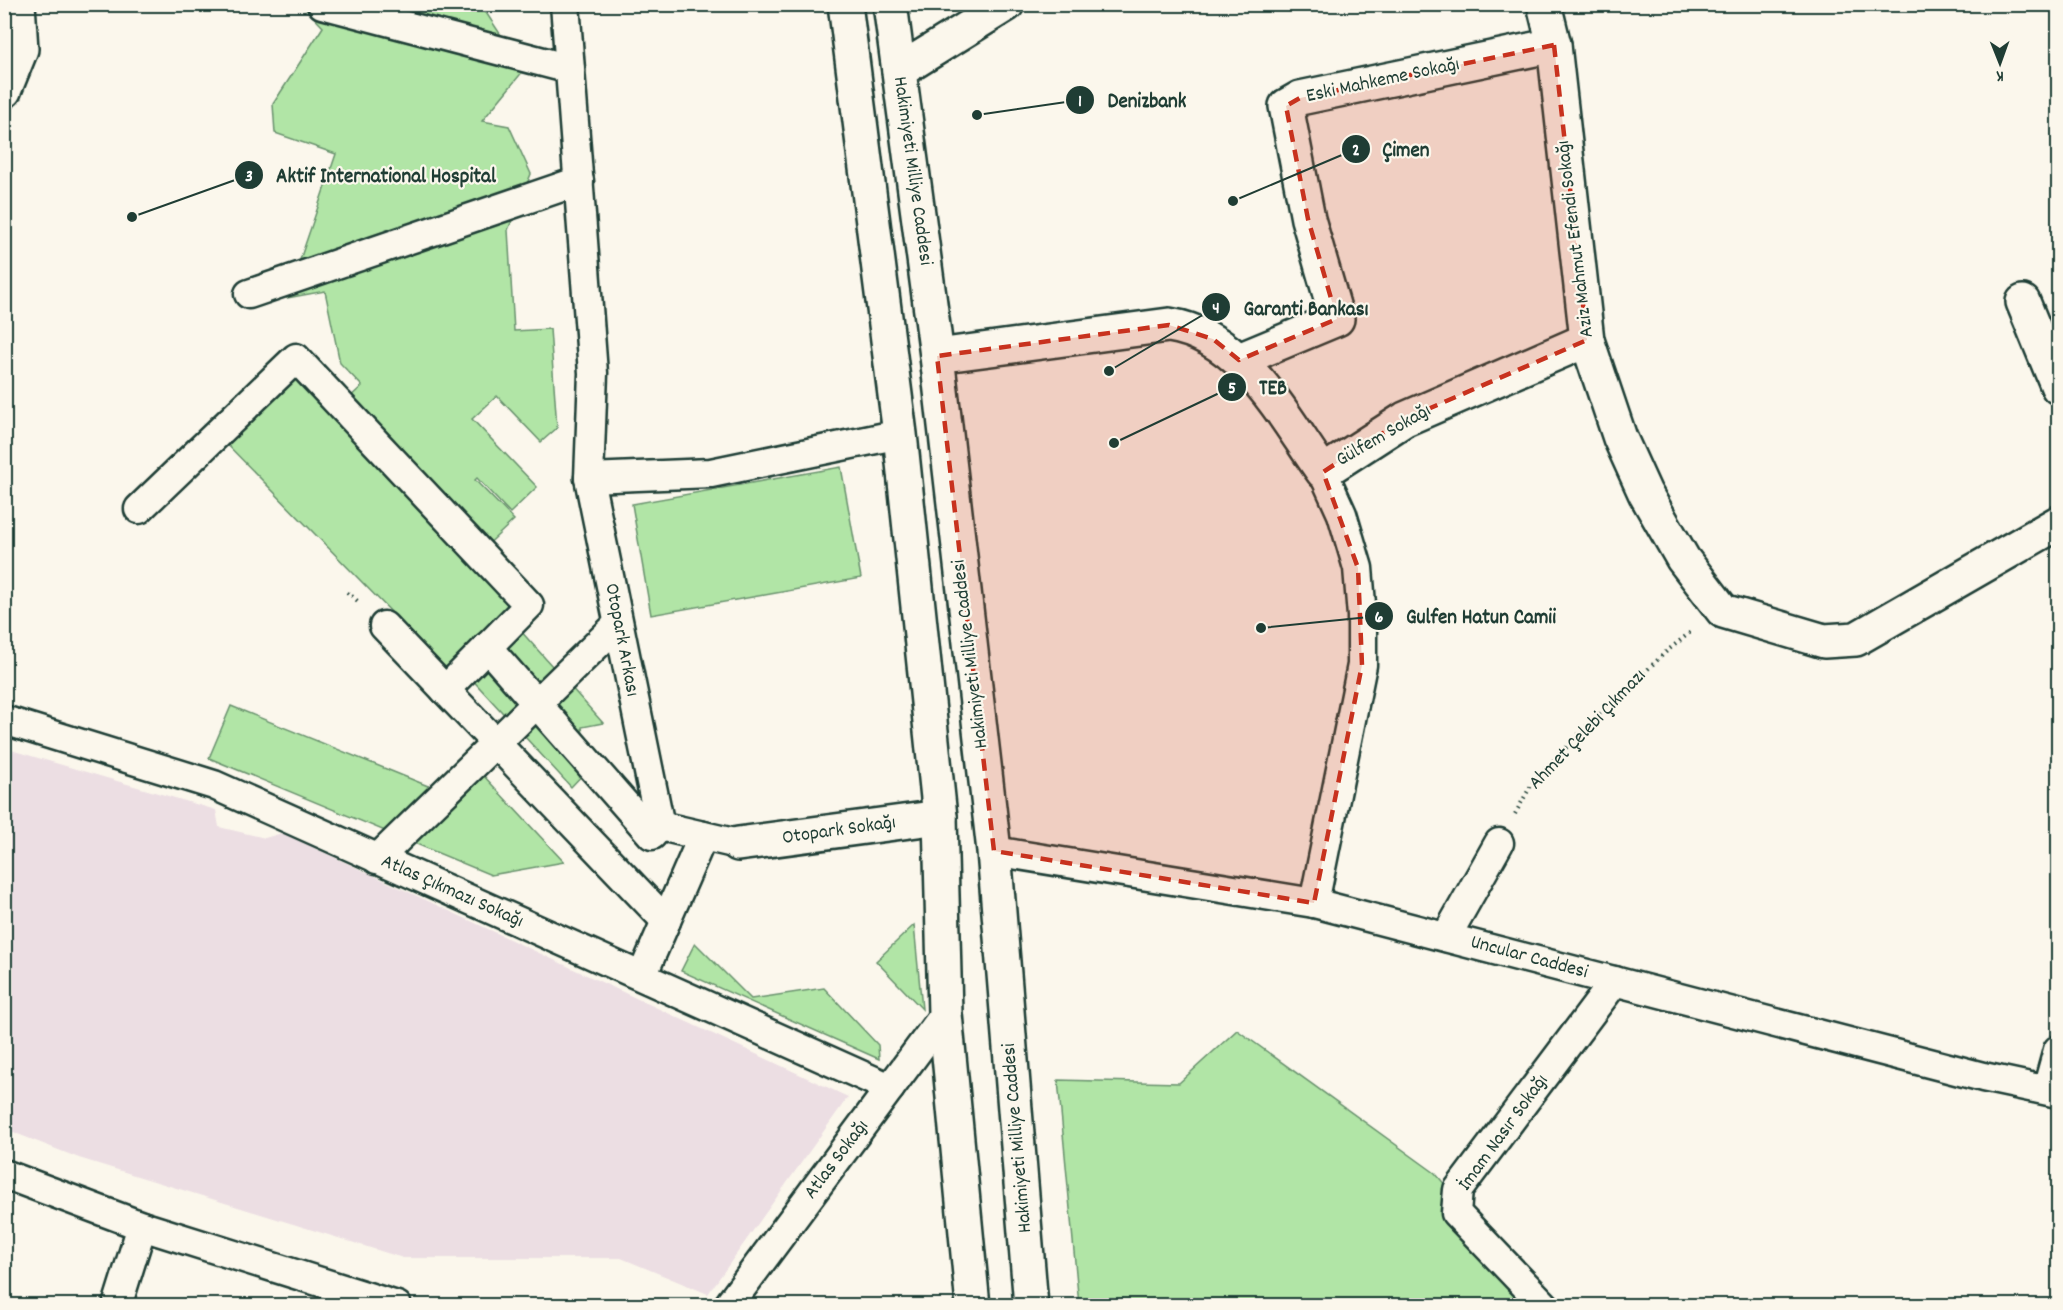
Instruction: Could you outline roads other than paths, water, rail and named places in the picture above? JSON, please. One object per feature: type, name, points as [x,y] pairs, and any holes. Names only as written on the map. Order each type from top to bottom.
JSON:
[{"type":"street","points":[[4,91],[21,49],[18,4]]},
{"type":"street","points":[[322,4],[570,69]]},
{"type":"street","name":"Otopark Arkası","points":[[565,4],[594,373],[590,478],[660,826]]},
{"type":"street","points":[[845,4],[900,434],[940,817],[945,1014],[973,1305]]},
{"type":"street","name":"Hakimiyeti Milliye Caddesi","points":[[890,4],[937,356],[994,851],[1031,1305]]},
{"type":"street","points":[[899,71],[1007,4]]},
{"type":"street","name":"Aziz Mahmut Efendi Sokağı","points":[[1544,4],[1554,45],[1587,340],[1620,438],[1645,493],[1683,559],[1723,611],[1824,641],[1856,639],[2058,523]]},
{"type":"street","name":"Eski Mahkeme Sokağı","points":[[1239,360],[1337,319],[1308,219],[1286,106],[1300,98],[1554,45]]},
{"type":"street","points":[[249,294],[579,181]]},
{"type":"street","points":[[2023,302],[2058,387]]},
{"type":"street","points":[[937,356],[1168,325],[1188,328],[1213,339],[1239,360],[1323,472]]},
{"type":"street","name":"Gülfem Sokağı","points":[[1314,903],[1362,665],[1362,616],[1358,568],[1342,514],[1323,472],[1405,418],[1587,340]]},
{"type":"street","points":[[139,509],[297,358],[529,605],[445,690]]},
{"type":"street","points":[[590,478],[711,472],[900,434]]},
{"type":"street","points":[[377,859],[618,624]]},
{"type":"street","points":[[384,626],[666,921]]},
{"type":"street","points":[[488,647],[652,835],[660,826],[738,844]]},
{"type":"street","name":"Atlas Çıkmazı Sokağı","points":[[4,720],[214,785],[890,1088]]},
{"type":"street","name":"Otopark Sokağı","points":[[738,844],[940,817]]},
{"type":"street","points":[[642,976],[703,836]]},
{"type":"street","points":[[1446,937],[1499,843]]},
{"type":"street","name":"Uncular Caddesi","points":[[994,851],[1314,903],[1983,1077],[2053,1091]]},
{"type":"street","name":"İmam Nasır Sokağı","points":[[1545,1305],[1456,1214],[1458,1190],[1615,981]]},
{"type":"street","name":"Atlas Sokağı","points":[[728,1305],[945,1014]]},
{"type":"street","points":[[2053,1091],[2058,1050]]},
{"type":"street","points":[[4,1174],[142,1226],[397,1305]]},
{"type":"street","points":[[117,1305],[142,1226]]},
{"type":"place","name":"Denizbank","points":[[977,115]]},
{"type":"place","name":"Çimen","points":[[1233,201]]},
{"type":"place","name":"Aktif International Hospital","points":[[132,217]]},
{"type":"place","name":"Garanti Bankası","points":[[1109,371]]},
{"type":"place","name":"TEB","points":[[1114,443]]},
{"type":"place","name":"Gulfen Hatun Camii","points":[[1261,628]]}]
